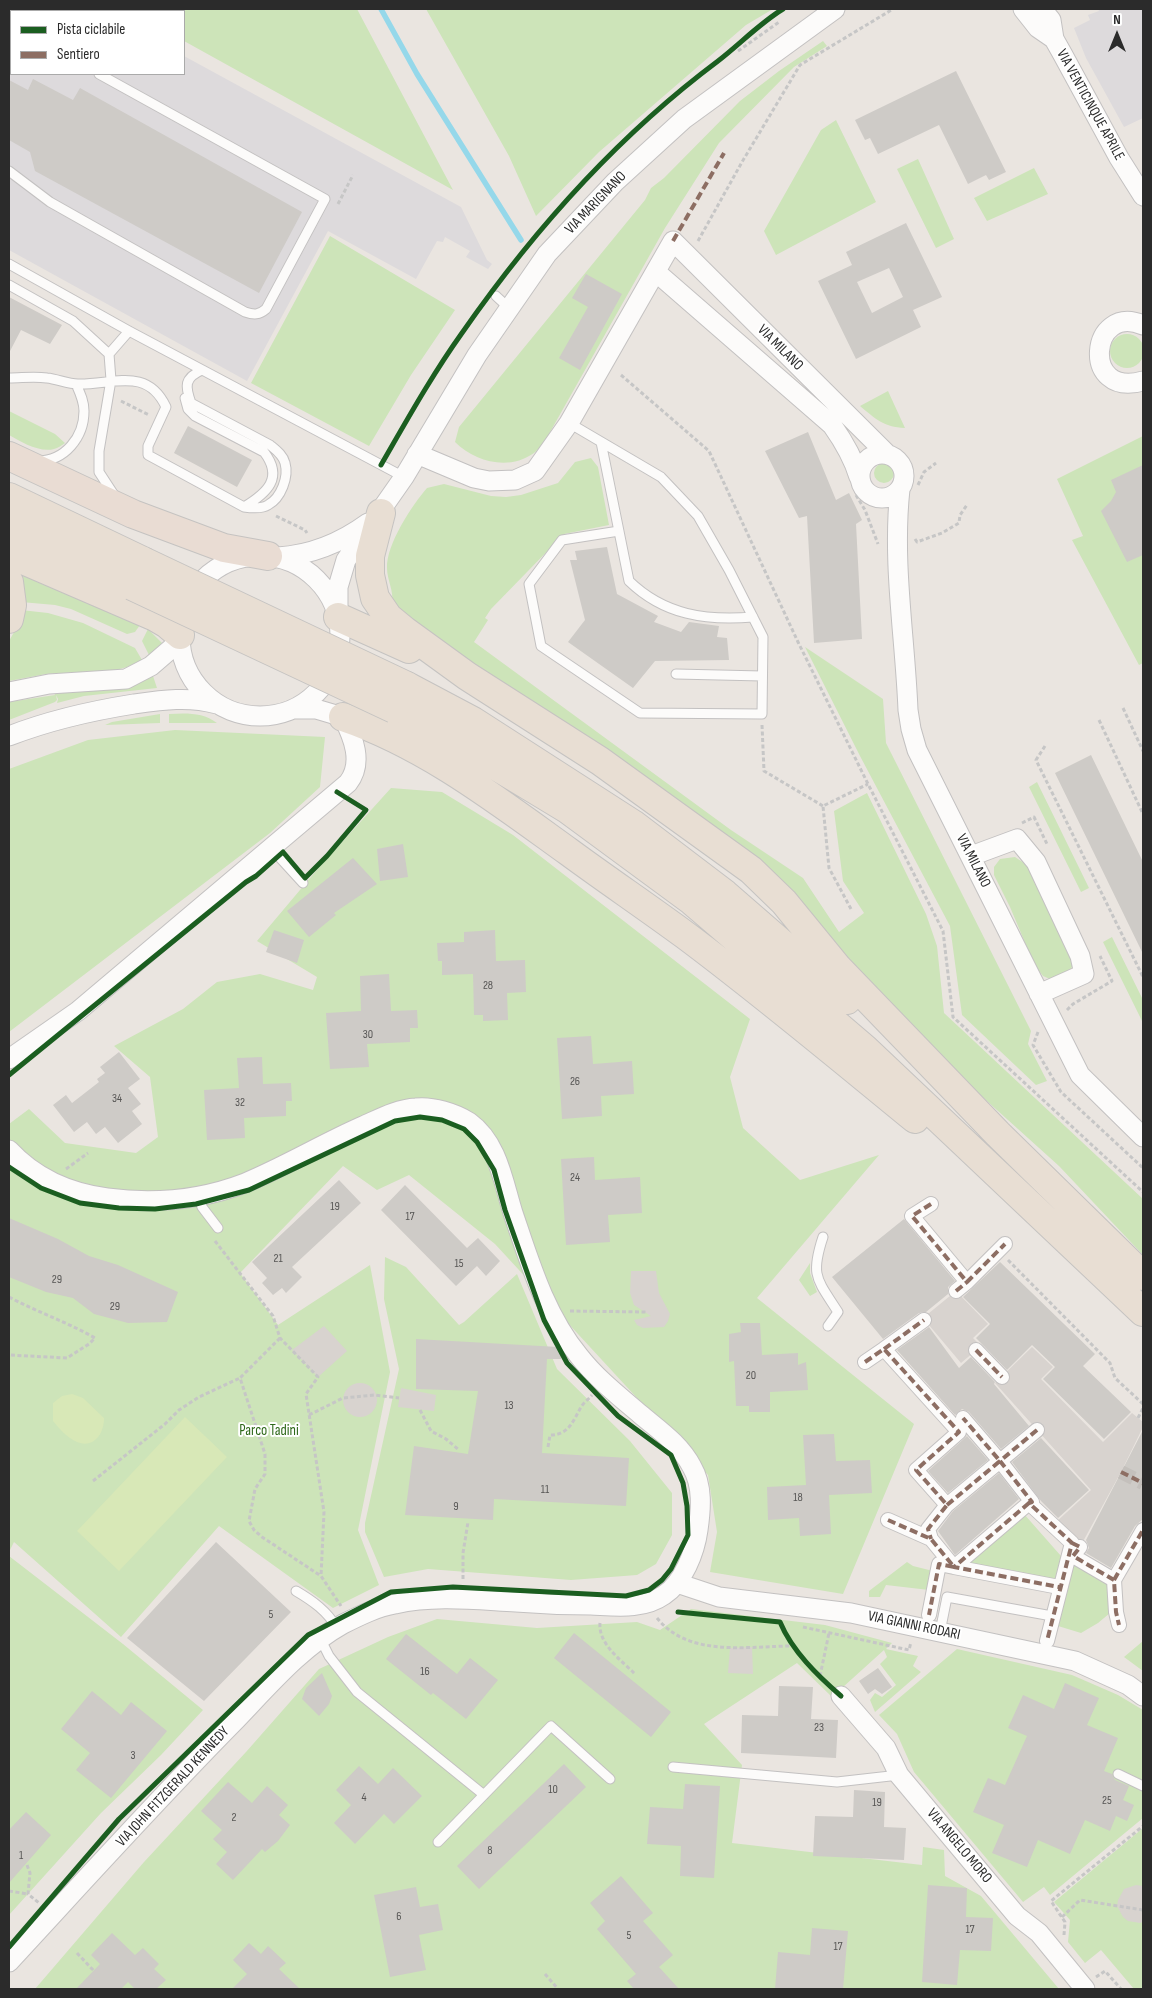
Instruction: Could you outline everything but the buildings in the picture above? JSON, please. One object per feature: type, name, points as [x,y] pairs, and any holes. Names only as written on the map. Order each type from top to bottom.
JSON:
[{"type":"highway","points":[[12,457],[133,514],[224,548],[268,556]]},
{"type":"highway","points":[[9,497],[407,686],[473,722],[633,824],[725,894],[998,1134]]},
{"type":"highway","points":[[381,513],[370,556],[370,575],[375,598],[388,617],[404,632],[467,676],[600,761],[751,870],[784,902],[838,968],[998,1134],[1143,1276]]},
{"type":"highway","points":[[9,526],[394,709],[448,737],[567,809],[692,900],[865,1049],[1143,1312]]},
{"type":"highway","points":[[9,554],[152,615],[167,624],[180,638]]},
{"type":"highway","points":[[9,582],[12,606],[9,619]]},
{"type":"highway","points":[[338,617],[467,676]]},
{"type":"highway","points":[[343,717],[384,733],[462,778],[513,812],[685,935],[802,1026],[1098,1270]]},
{"type":"street","name":"VIA MARIGNANO","points":[[338,617],[338,587],[343,568],[351,552],[381,513],[467,370],[547,254],[622,176],[684,119],[835,9]]},
{"type":"street","name":"VIA VENTICINQUE APRILE","points":[[1024,9],[1038,28],[1054,39]]},
{"type":"street","name":"VIA VENTICINQUE APRILE","points":[[1042,9],[1050,20],[1054,39],[1119,158],[1143,196]]},
{"type":"street","name":"VIA MILANO","points":[[900,489],[904,479],[902,466],[894,457],[887,454],[673,241],[656,272],[832,425],[846,444],[855,462],[863,487],[874,497],[888,520],[896,548],[911,729],[917,750],[1080,1075],[1143,1137]]},
{"type":"street","points":[[418,454],[474,478],[502,482],[515,480],[535,471],[568,423],[656,272]]},
{"type":"street","points":[[1143,325],[1137,322],[1124,322],[1114,326],[1102,339],[1098,353],[1103,369],[1114,380],[1128,384],[1143,381]]},
{"type":"street","points":[[859,477],[862,466],[867,460],[874,455],[887,454]]},
{"type":"street","points":[[874,497],[889,497],[900,489]]},
{"type":"street","points":[[896,548],[900,489]]},
{"type":"street","name":"VIA MARIGNANO","points":[[268,556],[302,554],[335,542],[350,535],[381,513]]},
{"type":"street","points":[[223,707],[208,696],[195,682],[184,659],[180,638],[186,606],[194,591],[205,578],[221,566],[250,556],[268,556],[295,564],[314,576],[330,595],[338,617],[340,644],[333,670],[315,694],[294,709]]},
{"type":"street","points":[[9,692],[55,684],[126,679],[151,666],[180,638]]},
{"type":"street","points":[[9,736],[76,714],[162,700],[192,699],[255,716],[277,714],[294,709],[316,709],[343,717],[352,736],[356,758],[354,774],[348,783],[78,1011],[9,1059]]},
{"type":"street","points":[[971,856],[1017,839],[1036,862],[1080,956],[1084,974],[1039,994]]},
{"type":"street","name":"VIA JOHN FITZGERALD KENNEDY","points":[[9,1150],[24,1166],[54,1184],[87,1195],[129,1200],[184,1200],[243,1184],[390,1114],[417,1107],[442,1111],[468,1121],[483,1136],[500,1166],[528,1256],[551,1316],[561,1332],[588,1367],[619,1397],[677,1445],[693,1468],[700,1486],[700,1516],[696,1543],[677,1583],[664,1596],[630,1606],[461,1599],[425,1600],[392,1604],[373,1610],[320,1638],[192,1764],[9,1962]]},
{"type":"street","points":[[931,1204],[912,1216],[967,1282]]},
{"type":"street","points":[[956,1291],[1002,1247]]},
{"type":"street","points":[[866,1362],[924,1320]]},
{"type":"street","points":[[884,1349],[1000,1461],[1032,1502],[1030,1503],[1072,1543],[1080,1547],[1072,1556],[1114,1580]]},
{"type":"street","points":[[976,1350],[1002,1377]]},
{"type":"street","points":[[947,1505],[916,1470],[963,1425]]},
{"type":"street","points":[[954,1567],[931,1539],[928,1528],[947,1505],[1037,1430]]},
{"type":"street","points":[[954,1567],[1030,1503]]},
{"type":"street","points":[[888,1520],[931,1539]]},
{"type":"street","points":[[1119,1625],[1116,1612],[1114,1580],[1142,1535]]},
{"type":"street","points":[[1047,1641],[1059,1587],[1072,1543]]},
{"type":"street","points":[[929,1615],[939,1564],[1059,1587]]},
{"type":"street","name":"VIA GIANNI RODARI","points":[[677,1583],[719,1597],[833,1610],[1075,1661],[1128,1685],[1143,1696]]},
{"type":"street","name":"VIA ANGELO MORO","points":[[841,1696],[886,1748],[899,1775],[1017,1916],[1039,1933],[1085,1989]]},
{"type":"lane","points":[[9,171],[50,202],[245,312],[261,314],[266,309],[325,199],[101,75]]},
{"type":"lane","points":[[9,264],[129,331],[404,477]]},
{"type":"lane","points":[[9,285],[73,320],[109,354],[111,380],[99,451],[98,472],[111,493],[133,514]]},
{"type":"lane","points":[[496,296],[510,309]]},
{"type":"lane","points":[[109,354],[129,331]]},
{"type":"lane","points":[[202,370],[192,374],[187,383],[185,399],[188,409],[195,416],[264,452],[272,462],[274,473],[269,486],[260,497],[244,507]]},
{"type":"lane","points":[[9,378],[48,378],[76,384],[111,380],[138,382],[152,386],[160,394],[166,407],[148,446],[148,455],[244,507],[267,506],[278,495],[284,485],[286,474],[285,462],[280,453],[270,445],[191,403],[186,391]]},
{"type":"lane","points":[[12,457],[41,461],[58,457],[73,445],[83,423],[84,409],[82,397],[76,384]]},
{"type":"lane","points":[[568,423],[660,477],[698,516],[763,637],[762,714],[640,713],[540,646],[529,584],[562,540],[619,530]]},
{"type":"lane","points":[[601,442],[629,581],[644,595],[670,610],[713,618],[753,617]]},
{"type":"lane","points":[[676,674],[762,676]]},
{"type":"lane","points":[[271,848],[303,883]]},
{"type":"lane","points":[[198,1196],[202,1208],[218,1228]]},
{"type":"lane","points":[[823,1237],[815,1259],[817,1280],[838,1312],[828,1326]]},
{"type":"lane","points":[[296,1591],[328,1614],[337,1628]]},
{"type":"lane","points":[[940,1632],[947,1597],[1052,1616]]},
{"type":"lane","points":[[320,1638],[329,1656],[357,1692],[484,1795]]},
{"type":"lane","points":[[438,1842],[551,1726],[610,1778]]},
{"type":"lane","points":[[674,1767],[837,1782],[899,1775]]},
{"type":"lane","points":[[1118,1774],[1143,1786]]},
{"type":"path","points":[[696,244],[800,65],[893,9]]},
{"type":"path","points":[[737,49],[779,22]]},
{"type":"path","points":[[737,49],[750,34]]},
{"type":"path","points":[[621,375],[709,451],[798,642],[943,930],[953,1017],[1143,1192]]},
{"type":"path","points":[[109,395],[161,421]]},
{"type":"path","points":[[910,536],[917,542],[942,533],[959,523],[960,515],[966,505]]},
{"type":"path","points":[[267,506],[277,517],[305,530],[310,540]]},
{"type":"path","points":[[1123,708],[1143,751]]},
{"type":"path","points":[[762,714],[764,771],[823,806]]},
{"type":"path","points":[[1099,720],[1143,814]]},
{"type":"path","points":[[1044,746],[1036,760],[1143,977]]},
{"type":"path","points":[[823,806],[868,784]]},
{"type":"path","points":[[823,806],[829,868],[851,909]]},
{"type":"path","points":[[60,1174],[88,1153]]},
{"type":"path","points":[[210,1233],[273,1316],[280,1338],[318,1377],[306,1394],[324,1512],[320,1576]]},
{"type":"path","points":[[1002,1247],[1110,1363],[1115,1378],[1143,1404]]},
{"type":"path","points":[[9,1297],[74,1326],[95,1338],[67,1358],[9,1355]]},
{"type":"path","points":[[562,1311],[646,1312]]},
{"type":"path","points":[[93,1481],[165,1424],[179,1410],[199,1397],[240,1378],[280,1338]]},
{"type":"path","points":[[240,1378],[265,1454],[265,1474],[255,1489],[248,1522],[262,1537],[320,1576],[341,1606]]},
{"type":"path","points":[[548,1447],[550,1435],[560,1435],[571,1427],[582,1404],[595,1395],[592,1388]]},
{"type":"path","points":[[309,1415],[343,1398],[374,1395],[399,1398]]},
{"type":"path","points":[[1138,1418],[1143,1408]]},
{"type":"path","points":[[420,1410],[431,1431],[446,1438],[460,1450]]},
{"type":"path","points":[[463,1579],[463,1553],[468,1522]]},
{"type":"path","points":[[820,1676],[833,1610]]},
{"type":"path","points":[[657,1618],[662,1625],[693,1643],[730,1648],[793,1646]]},
{"type":"path","points":[[600,1620],[599,1630],[606,1644],[635,1674]]},
{"type":"path","points":[[787,1639],[798,1652]]},
{"type":"path","points":[[815,1670],[841,1696]]},
{"type":"path","points":[[1143,1826],[1051,1901],[1062,1917],[1080,1900],[1143,1910]]},
{"type":"path","points":[[27,1864],[30,1873],[28,1894]]},
{"type":"path","points":[[9,1891],[28,1894],[32,1897]]},
{"type":"path","points":[[77,1953],[94,1971]]},
{"type":"path","points":[[545,1974],[558,1989]]},
{"type":"shaded area","points":[[1098,9],[1143,9],[1143,118],[1124,127],[1086,58],[1074,28],[1090,20],[1088,15],[1099,11]]},
{"type":"shaded area","points":[[9,29],[10,75],[185,75],[185,57],[461,207],[487,260],[492,264],[488,269],[466,257],[470,251],[445,237],[443,242],[437,241],[416,279],[328,231],[247,381],[9,250]]},
{"type":"shaded area","points":[[631,1271],[656,1271],[659,1293],[670,1314],[664,1327],[643,1328],[637,1325],[634,1320],[651,1316],[634,1305],[630,1293]]},
{"type":"shaded area","points":[[956,1291],[988,1324],[973,1338],[981,1346],[961,1363],[923,1318]]},
{"type":"shaded area","points":[[324,1326],[347,1351],[318,1377],[292,1350]]},
{"type":"shaded area","points":[[1032,1347],[1053,1367],[1041,1379],[1103,1442],[1132,1413],[1143,1422],[1143,1427],[1121,1472],[1080,1547],[1055,1523],[1091,1490],[995,1383]]},
{"type":"shaded area","points":[[360,1383],[367,1384],[372,1388],[376,1393],[376,1407],[372,1412],[367,1416],[360,1417],[353,1416],[348,1412],[344,1407],[343,1400],[344,1393],[348,1388],[353,1384]]},
{"type":"shaded area","points":[[401,1388],[436,1395],[434,1411],[398,1407]]},
{"type":"shaded area","points":[[752,1647],[753,1674],[728,1673],[730,1648]]},
{"type":"shaded area","points":[[1136,1885],[1143,1886],[1143,1922],[1140,1923],[1128,1921],[1123,1917],[1117,1906],[1124,1889]]},
{"type":"green space","points":[[125,9],[357,9],[453,190],[185,42],[185,10]]},
{"type":"green space","points":[[426,9],[773,9],[746,25],[599,152],[536,216],[509,156]]},
{"type":"green space","points":[[823,41],[827,46],[794,67],[719,143],[665,228],[545,441],[537,450],[524,459],[503,463],[493,462],[472,455],[455,442],[459,427],[645,200],[651,188],[664,178],[740,101]]},
{"type":"green space","points":[[836,120],[876,202],[776,255],[764,231],[821,130]]},
{"type":"green space","points":[[918,159],[954,239],[936,248],[897,169]]},
{"type":"green space","points":[[1034,168],[1048,194],[987,221],[974,198]]},
{"type":"green space","points":[[330,236],[455,310],[411,375],[369,446],[251,383]]},
{"type":"green space","points":[[1127,334],[1139,339],[1144,351],[1139,363],[1127,368],[1115,363],[1110,351],[1115,339]]},
{"type":"green space","points":[[888,391],[905,428],[885,424],[860,406]]},
{"type":"green space","points":[[9,411],[55,434],[65,443],[49,450],[31,446],[14,438],[9,435]]},
{"type":"green space","points":[[1143,436],[1143,663],[1139,665],[1072,540],[1083,536],[1057,479]]},
{"type":"green space","points":[[591,458],[598,467],[609,525],[564,534],[491,609],[485,618],[488,620],[474,642],[731,830],[803,878],[839,932],[864,913],[843,881],[834,811],[867,793],[926,914],[937,946],[944,1013],[1143,1199],[1143,1255],[1059,1166],[896,1019],[834,945],[450,654],[392,603],[387,568],[391,548],[407,515],[427,488],[444,484],[491,496],[521,495],[558,483],[575,462]]},
{"type":"green space","points":[[884,463],[891,466],[894,473],[891,480],[884,483],[877,480],[874,473],[877,466]]},
{"type":"green space","points":[[16,573],[140,625],[135,632],[127,634],[71,609],[55,605],[21,602]]},
{"type":"green space","points":[[21,610],[48,613],[83,623],[135,648],[142,660],[116,670],[46,674],[9,681],[9,641],[17,627]]},
{"type":"green space","points":[[148,629],[162,643],[149,655],[142,641]]},
{"type":"green space","points":[[805,647],[883,699],[886,743],[1031,1031],[1028,1044],[1047,1081],[1036,1085],[962,1015],[950,926]]},
{"type":"green space","points":[[153,676],[157,688],[84,696],[57,703],[58,699],[56,695],[57,700],[55,702],[9,720],[9,702],[55,695],[54,693],[125,689]]},
{"type":"green space","points":[[160,714],[160,723],[105,725],[112,722]]},
{"type":"green space","points":[[169,714],[200,715],[217,723],[169,723]]},
{"type":"green space","points":[[175,730],[325,737],[320,787],[270,833],[9,1032],[9,769],[88,740]]},
{"type":"green space","points":[[1037,782],[1089,888],[1081,892],[1029,787]]},
{"type":"green space","name":"Parco Tadini","points":[[391,788],[442,792],[513,835],[750,1019],[730,1077],[743,1128],[800,1180],[879,1155],[757,1298],[914,1424],[843,1594],[710,1572],[717,1532],[708,1475],[495,1244],[409,1175],[377,1190],[343,1166],[240,1273],[278,1325],[370,1265],[390,1372],[358,1530],[379,1585],[333,1608],[219,1526],[121,1637],[14,1542],[9,1552],[9,1124],[29,1109],[65,1143],[136,1153],[158,1137],[150,1077],[114,1046],[183,1009],[217,982],[260,974],[313,990],[317,977],[257,941],[316,871]]},
{"type":"green space","points":[[1015,857],[1027,865],[1070,953],[1074,964],[1066,976],[1050,979],[1043,976],[1034,964],[994,875],[994,867],[1000,859]]},
{"type":"green space","points":[[1112,937],[1143,1000],[1143,1023],[1103,942]]},
{"type":"green space","points":[[385,1257],[406,1267],[459,1325],[517,1274],[557,1369],[630,1441],[672,1493],[672,1535],[656,1564],[637,1575],[571,1580],[428,1569],[384,1577],[365,1532],[365,1523],[399,1369],[384,1299]]},
{"type":"green space","points":[[810,1263],[810,1273],[817,1292],[810,1296],[799,1280]]},
{"type":"green space","points":[[72,1394],[83,1398],[104,1418],[101,1432],[94,1441],[83,1444],[77,1442],[63,1432],[53,1421],[53,1403],[62,1396]]},
{"type":"green space","points":[[185,1417],[227,1457],[119,1571],[77,1531]]},
{"type":"green space","points":[[1024,1514],[1061,1556],[1055,1581],[966,1564]]},
{"type":"green space","points":[[9,1556],[123,1644],[203,1710],[161,1755],[101,1813],[9,1915]]},
{"type":"green space","points":[[907,1562],[913,1566],[933,1571],[929,1590],[886,1585],[880,1597],[869,1597],[869,1591]]},
{"type":"green space","points":[[1072,1562],[1108,1580],[1110,1613],[1081,1633],[1058,1626]]},
{"type":"green space","points":[[691,1609],[825,1625],[892,1643],[886,1649],[918,1656],[913,1666],[921,1672],[875,1712],[870,1700],[875,1693],[882,1697],[896,1685],[880,1664],[887,1657],[884,1650],[832,1697],[797,1663],[704,1724],[742,1765],[732,1843],[922,1865],[923,1847],[944,1850],[945,1876],[981,1896],[1059,1989],[35,1989],[144,1862],[246,1752],[319,1669],[388,1637],[437,1619],[537,1628],[637,1622],[660,1630]]},
{"type":"green space","points":[[1143,1641],[1143,1671],[1124,1657]]},
{"type":"green space","points":[[957,1649],[1072,1675],[1118,1695],[1143,1710],[1143,1818],[1050,1895],[1044,1887],[1023,1902],[914,1772],[897,1734],[879,1715]]},
{"type":"green space","points":[[1143,1828],[1143,1989],[1134,1989],[1101,1950],[1085,1963],[1068,1942],[1070,1920],[1054,1902]]},
{"type":"waterway","points":[[381,9],[417,74],[521,240]]},
{"type":"tunnel","points":[[1121,1472],[1143,1483]]},
{"type":"marked path","points":[[673,241],[724,153]]},
{"type":"marked path","points":[[931,1204],[912,1216],[967,1282],[1005,1244]]},
{"type":"marked path","points":[[956,1291],[967,1282]]},
{"type":"marked path","points":[[884,1349],[924,1320]]},
{"type":"marked path","points":[[865,1362],[884,1349],[959,1432],[916,1470],[947,1505],[928,1529],[931,1539]]},
{"type":"marked path","points":[[976,1350],[1002,1377]]},
{"type":"marked path","points":[[947,1505],[1000,1461],[963,1418]]},
{"type":"marked path","points":[[1037,1430],[1000,1461],[1032,1502],[1029,1503],[1072,1543],[1047,1641]]},
{"type":"marked path","points":[[1121,1472],[1143,1483]]},
{"type":"marked path","points":[[1029,1503],[954,1567],[1059,1587]]},
{"type":"marked path","points":[[888,1520],[931,1539],[954,1567],[939,1564],[929,1615]]},
{"type":"marked path","points":[[1114,1580],[1143,1530]]},
{"type":"marked path","points":[[1072,1543],[1080,1547],[1073,1556],[1114,1580],[1116,1612],[1119,1625]]},
{"type":"cycle path","points":[[381,465],[451,349],[489,295],[548,222],[612,153],[646,120],[758,27],[783,9]]},
{"type":"cycle path","points":[[9,1075],[246,882],[256,876],[283,852],[305,878],[327,856],[366,810],[337,792]]},
{"type":"cycle path","points":[[9,1167],[41,1188],[80,1203],[119,1208],[155,1209],[196,1204],[249,1190],[395,1121],[420,1117],[442,1120],[464,1129],[477,1142],[494,1170],[505,1210],[544,1320],[567,1363],[618,1416],[671,1455],[683,1483],[687,1506],[688,1535],[671,1569],[662,1580],[649,1590],[626,1596],[453,1587],[391,1592],[308,1635],[119,1819],[9,1947]]},
{"type":"cycle path","points":[[678,1612],[780,1622],[791,1643],[799,1653],[841,1696]]}]
